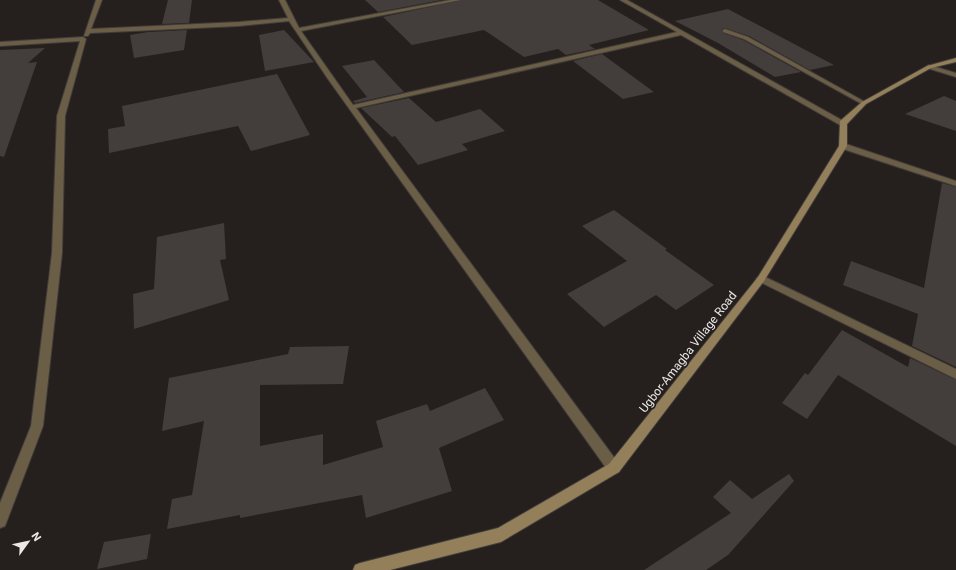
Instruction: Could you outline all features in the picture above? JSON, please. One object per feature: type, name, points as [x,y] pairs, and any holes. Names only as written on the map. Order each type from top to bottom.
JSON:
[{"type":"street","points":[[0,521],[37,426],[57,253],[61,116],[83,39],[89,31],[99,0]]},
{"type":"street","points":[[282,0],[290,19],[351,107],[614,468]]},
{"type":"street","points":[[299,30],[458,0]]},
{"type":"street","points":[[623,0],[843,123]]},
{"type":"street","points":[[89,31],[239,24],[290,19]]},
{"type":"street","points":[[725,31],[746,38],[864,103]]},
{"type":"street","points":[[351,107],[682,33]]},
{"type":"street","points":[[0,44],[83,39]]},
{"type":"street","points":[[956,60],[929,67],[864,103],[843,123],[843,146],[956,184]]},
{"type":"street","points":[[929,67],[956,75]]},
{"type":"street","name":"Ugbor-Amagba Village Road","points":[[360,570],[501,535],[614,468],[761,278],[843,146]]},
{"type":"street","points":[[761,278],[956,374]]},
{"type":"building","points":[[168,0],[192,0],[189,23],[162,24]]},
{"type":"building","points":[[365,0],[442,0],[378,12]]},
{"type":"building","points":[[462,0],[598,0],[649,30],[589,45],[595,49],[566,55],[558,49],[524,57],[484,30],[412,45],[383,17]]},
{"type":"building","points":[[728,9],[834,65],[810,70],[749,36],[725,28],[722,29],[723,33],[743,40],[801,72],[775,77],[718,43],[675,21]]},
{"type":"building","points":[[187,30],[184,50],[134,58],[130,35],[148,32]]},
{"type":"building","points":[[284,30],[314,62],[265,71],[259,35]]},
{"type":"building","points":[[45,48],[28,63],[37,62],[4,157],[0,156],[0,50]]},
{"type":"building","points":[[602,54],[654,92],[623,99],[573,61]]},
{"type":"building","points":[[374,60],[404,92],[355,103],[353,101],[367,97],[342,66]]},
{"type":"building","points":[[277,74],[310,135],[251,151],[238,126],[109,153],[108,129],[125,126],[122,106]]},
{"type":"building","points":[[944,96],[956,101],[956,131],[905,114]]},
{"type":"building","points":[[409,98],[436,122],[480,109],[505,131],[462,144],[468,150],[418,165],[395,136],[392,137],[361,108]]},
{"type":"building","points":[[942,183],[956,187],[956,367],[912,346],[918,314],[843,285],[851,261],[924,288]]},
{"type":"building","points":[[614,210],[667,249],[665,250],[714,285],[676,310],[656,295],[604,327],[567,294],[627,261],[582,226]]},
{"type":"building","points":[[224,223],[226,259],[220,260],[229,300],[134,329],[133,294],[154,289],[157,237]]},
{"type":"building","points":[[842,330],[908,367],[910,358],[956,380],[956,446],[838,375],[807,419],[782,403],[805,373],[808,375]]},
{"type":"building","points":[[349,346],[343,384],[260,385],[260,446],[323,434],[323,465],[383,447],[376,421],[427,404],[430,411],[485,388],[504,420],[439,448],[452,491],[366,518],[362,495],[240,518],[240,515],[167,529],[172,499],[192,495],[204,421],[162,431],[169,378],[288,354],[290,347]]},
{"type":"building","points":[[789,474],[794,481],[728,555],[706,570],[644,570],[731,513],[713,497],[730,480],[752,499]]},
{"type":"building","points":[[151,534],[147,559],[97,569],[104,542]]}]
